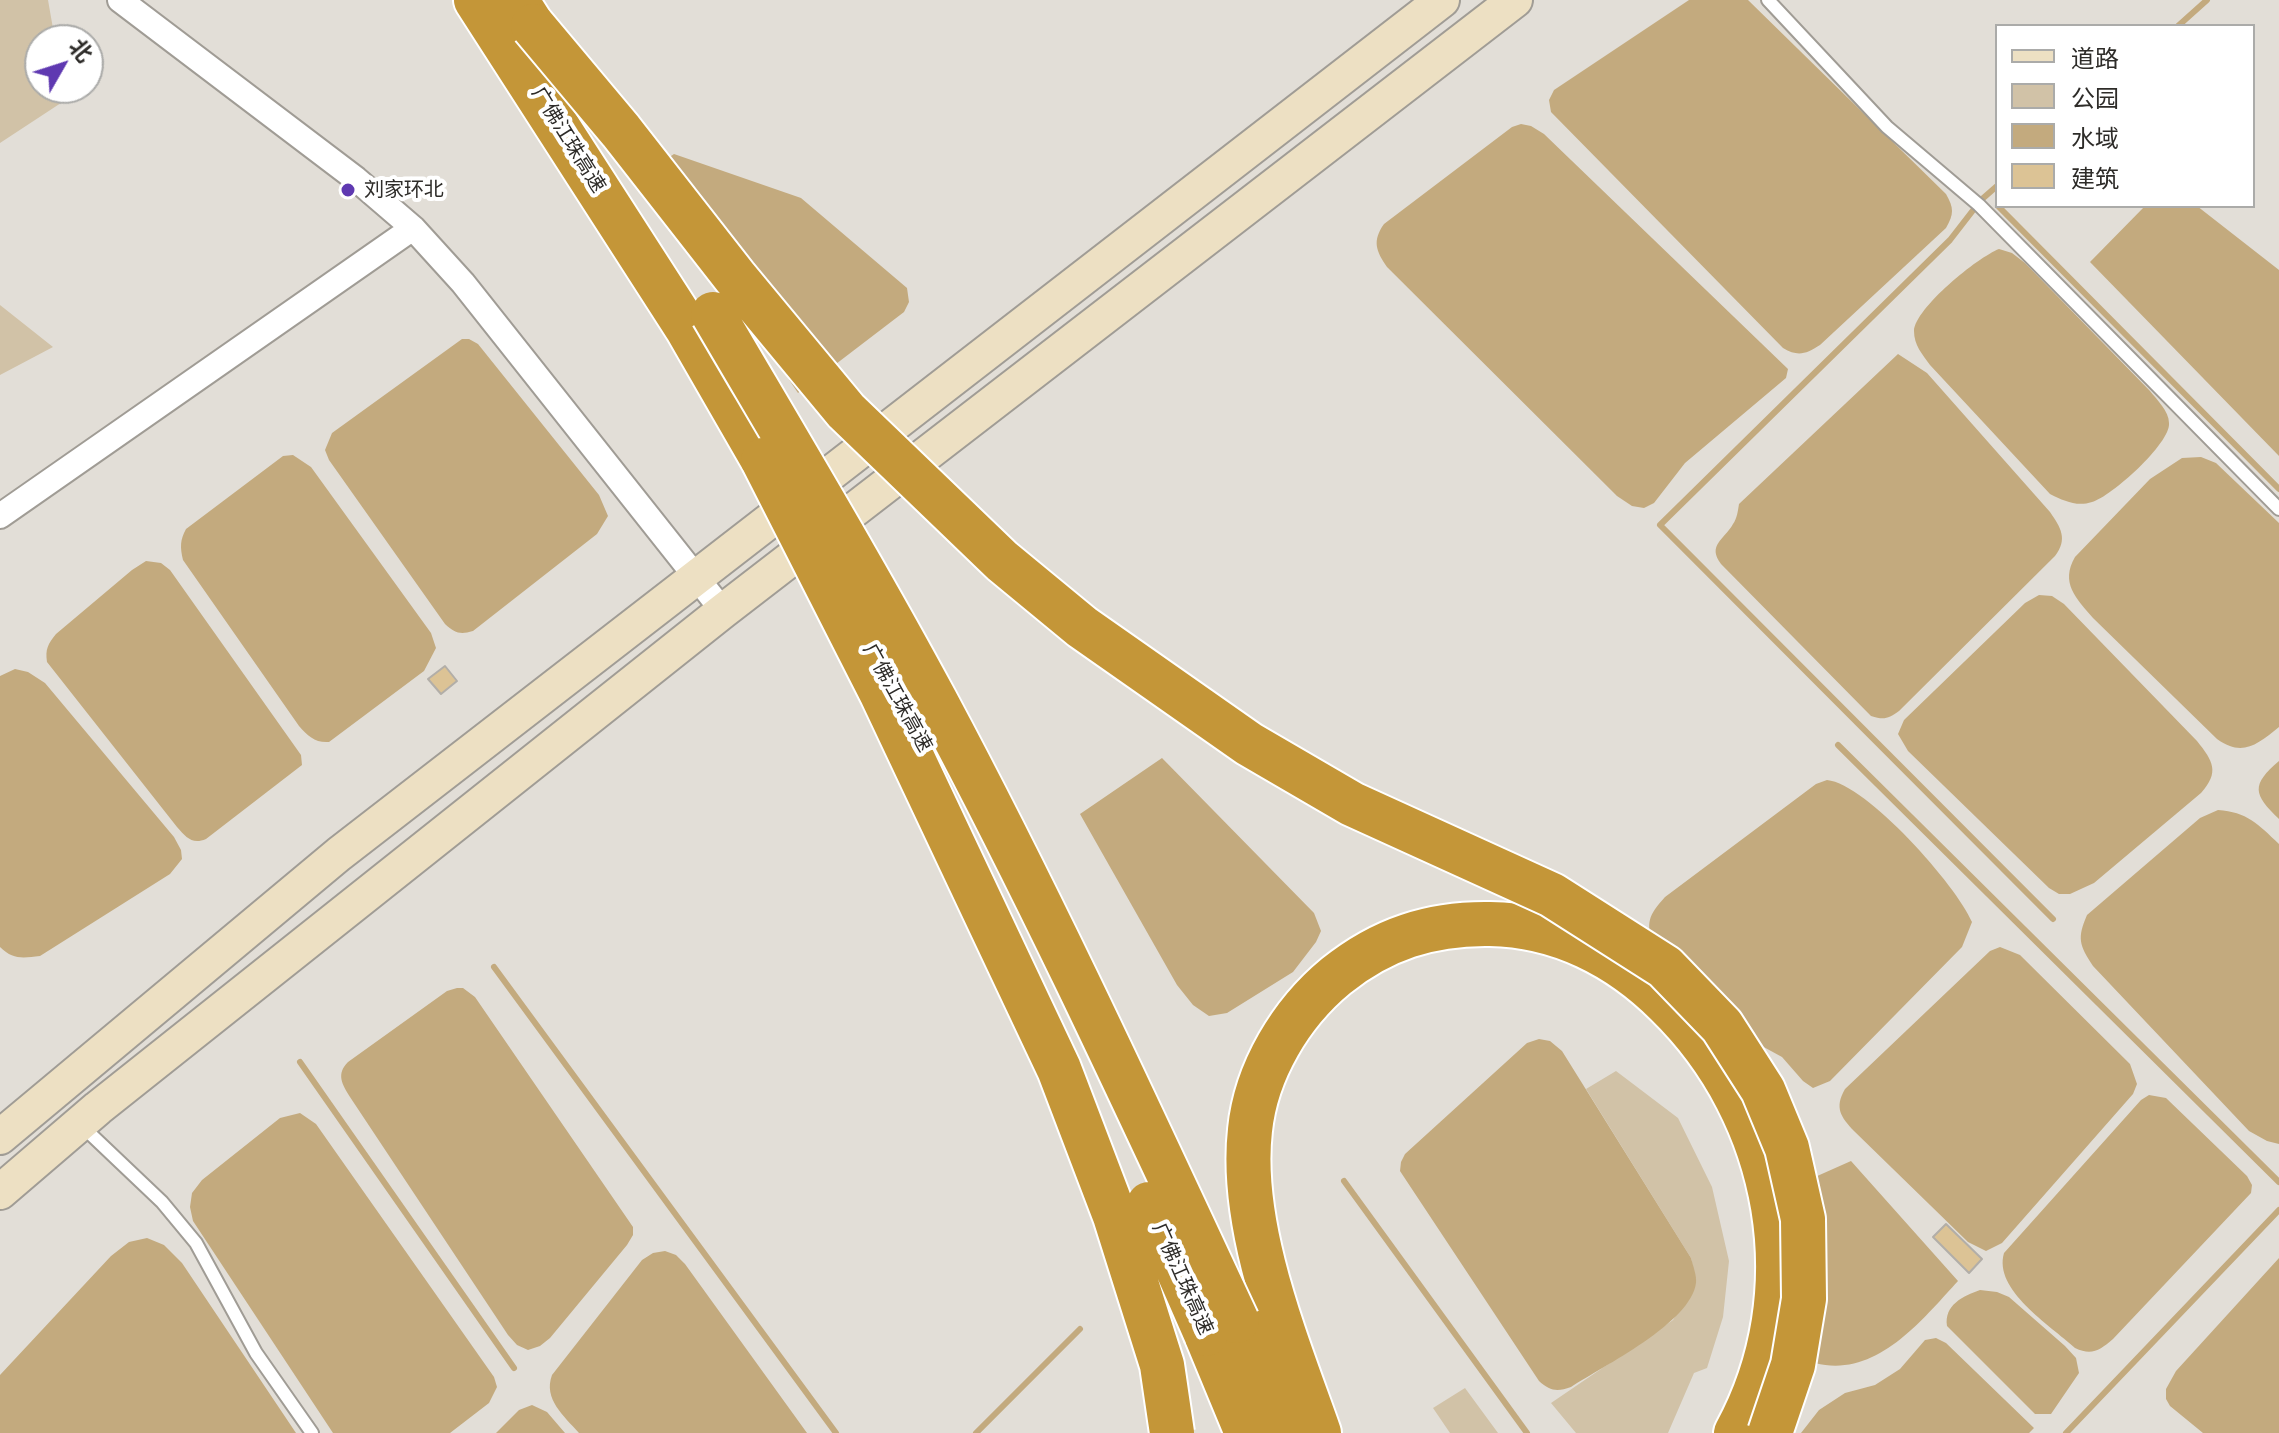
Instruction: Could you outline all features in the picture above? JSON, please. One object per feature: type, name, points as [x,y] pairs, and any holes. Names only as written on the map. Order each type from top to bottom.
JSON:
[{"type":"highway","name":"广佛江珠高速","points":[[476,0],[687,328],[921,741],[1038,967],[1134,1168],[1239,1321],[1247,1433]]},
{"type":"highway","name":"广佛江珠高速","points":[[525,13],[713,314],[936,702],[1077,980],[1239,1321],[1283,1433]]},
{"type":"highway","points":[[525,13],[846,411],[1002,561],[1082,627],[1249,744],[1352,804],[1552,895],[1665,967],[1722,1026],[1769,1104],[1787,1148],[1803,1219],[1802,1312],[1793,1365],[1770,1433]]},
{"type":"highway","points":[[763,460],[882,694],[1059,1069],[1115,1216],[1153,1335],[1162,1365],[1172,1433]]},
{"type":"highway","points":[[1319,1433],[1239,1321],[1260,1249],[1250,1182],[1250,1129],[1263,1077],[1287,1030],[1315,993],[1358,958],[1410,933],[1465,924],[1519,925],[1564,936],[1610,958],[1639,979],[1686,1022],[1718,1064],[1744,1108],[1762,1155],[1776,1229],[1777,1296],[1761,1377],[1736,1433]]},
{"type":"main road","points":[[0,1137],[339,854],[1442,0]]},
{"type":"main road","points":[[0,1192],[80,1124],[723,611],[1515,0]]},
{"type":"street","points":[[120,0],[356,179],[413,228],[463,283],[723,611]]},
{"type":"street","points":[[0,516],[413,228]]},
{"type":"lane","points":[[1768,0],[1887,127],[1979,205],[2279,509]]},
{"type":"lane","points":[[80,1124],[162,1202],[196,1243],[256,1353],[312,1433]]},
{"type":"green space","points":[[0,0],[48,0],[52,24],[24,24],[24,104],[59,104],[0,143]]},
{"type":"green space","points":[[0,305],[53,347],[0,375]]},
{"type":"green space","points":[[1616,1071],[1678,1118],[1712,1187],[1729,1261],[1723,1317],[1707,1368],[1694,1373],[1668,1433],[1576,1433],[1551,1403],[1673,1320],[1696,1282],[1691,1258],[1586,1089]]},
{"type":"green space","points":[[1465,1388],[1498,1433],[1450,1433],[1433,1408]]},
{"type":"water","points":[[1689,0],[1748,0],[1946,194],[1950,203],[1952,215],[1946,228],[1820,345],[1806,352],[1793,353],[1783,348],[1551,112],[1549,100],[1554,90]]},
{"type":"water","points":[[1521,124],[1544,134],[1788,369],[1786,378],[1685,463],[1654,503],[1644,508],[1632,506],[1617,496],[1387,267],[1378,251],[1378,236],[1384,224],[1512,127]]},
{"type":"water","points":[[674,154],[801,198],[907,288],[909,302],[904,312],[798,393],[648,171]]},
{"type":"water","points":[[2143,208],[2200,208],[2279,270],[2279,456],[2090,262]]},
{"type":"water","points":[[1999,249],[2012,253],[2025,263],[2150,391],[2167,414],[2167,432],[2151,455],[2112,490],[2092,502],[2076,504],[2050,494],[1930,365],[1917,345],[1914,331],[1917,321],[1936,297],[1963,272]]},
{"type":"water","points":[[462,339],[478,344],[599,495],[608,516],[597,534],[473,631],[461,633],[445,624],[325,450],[332,433]]},
{"type":"water","points":[[1898,354],[1927,373],[2050,512],[2060,528],[2062,539],[2055,556],[1899,711],[1883,718],[1871,716],[1721,564],[1716,547],[1734,522],[1739,504]]},
{"type":"water","points":[[293,455],[311,467],[431,633],[436,648],[424,671],[329,742],[312,738],[299,726],[183,560],[181,551],[186,529],[283,456]]},
{"type":"water","points":[[2201,457],[2216,463],[2279,523],[2279,727],[2264,739],[2242,748],[2217,739],[2093,618],[2072,590],[2069,575],[2075,557],[2150,479],[2182,458]]},
{"type":"water","points":[[146,561],[161,563],[170,570],[301,755],[302,765],[201,841],[183,834],[47,662],[48,647],[56,634]]},
{"type":"water","points":[[2039,595],[2052,596],[2064,604],[2197,741],[2212,767],[2211,779],[2201,793],[2094,883],[2070,894],[2059,894],[2049,888],[1908,751],[1898,734],[1904,720],[2025,603]]},
{"type":"water","points":[[15,669],[28,672],[45,683],[174,837],[182,859],[170,874],[40,956],[23,957],[9,954],[0,947],[0,676]]},
{"type":"water","points":[[1162,758],[1314,913],[1321,931],[1293,972],[1227,1013],[1209,1016],[1193,1005],[1177,985],[1080,814]]},
{"type":"water","points":[[2279,761],[2279,819],[2264,803],[2259,790],[2264,777]]},
{"type":"water","points":[[1827,780],[1844,786],[1887,817],[1949,885],[1972,922],[1962,947],[1830,1081],[1813,1088],[1782,1057],[1738,1033],[1653,946],[1649,925],[1655,909],[1665,897],[1816,784]]},
{"type":"water","points":[[2218,810],[2237,813],[2252,820],[2279,844],[2279,1144],[2249,1131],[2093,966],[2081,941],[2087,915],[2200,818]]},
{"type":"water","points":[[2000,947],[2020,955],[2130,1064],[2137,1084],[2133,1094],[2002,1243],[1986,1251],[1968,1242],[1854,1131],[1843,1117],[1840,1102],[1845,1089],[1990,951]]},
{"type":"water","points":[[463,988],[475,997],[633,1227],[633,1235],[627,1245],[550,1338],[528,1350],[517,1345],[508,1335],[350,1097],[342,1079],[342,1071],[348,1062],[447,991]]},
{"type":"water","points":[[1539,1039],[1550,1041],[1562,1051],[1691,1258],[1696,1280],[1691,1298],[1663,1328],[1571,1387],[1558,1390],[1550,1389],[1539,1381],[1400,1171],[1405,1154],[1527,1043]]},
{"type":"water","points":[[2149,1095],[2166,1098],[2247,1176],[2252,1185],[2251,1193],[2113,1339],[2096,1351],[2086,1352],[2075,1348],[2015,1293],[2003,1267],[2004,1253],[2141,1100]]},
{"type":"water","points":[[300,1113],[316,1124],[494,1377],[497,1387],[489,1403],[450,1433],[333,1433],[193,1221],[190,1207],[192,1193],[202,1180],[280,1118]]},
{"type":"water","points":[[1851,1161],[1958,1281],[1896,1343],[1858,1362],[1837,1366],[1815,1363],[1788,1189]]},
{"type":"water","points":[[147,1238],[164,1245],[182,1263],[296,1433],[0,1433],[0,1375],[111,1256],[129,1242]]},
{"type":"water","points":[[665,1251],[676,1255],[685,1264],[807,1433],[579,1433],[561,1414],[550,1392],[552,1375],[642,1260],[653,1253]]},
{"type":"water","points":[[2279,1258],[2279,1433],[2203,1433],[2170,1406],[2166,1389],[2176,1371]]},
{"type":"water","points":[[1980,1290],[2009,1297],[2076,1358],[2079,1373],[2051,1414],[2035,1414],[1947,1326],[1948,1312],[1952,1307],[1961,1298]]},
{"type":"water","points":[[1936,1338],[1946,1343],[2034,1428],[2029,1433],[1801,1433],[1819,1410],[1845,1393],[1875,1385],[1900,1369],[1925,1340]]},
{"type":"water","points":[[532,1405],[547,1412],[565,1433],[496,1433],[519,1410]]},
{"type":"building","points":[[445,666],[457,681],[441,694],[428,679]]},
{"type":"building","points":[[1946,1224],[1982,1259],[1969,1273],[1933,1237]]},
{"type":"waterway","points":[[2180,24],[2207,0]]},
{"type":"waterway","points":[[1995,188],[1981,200],[1950,240],[1660,525],[2053,919]]},
{"type":"waterway","points":[[2000,208],[2279,489]]},
{"type":"waterway","points":[[1838,745],[2279,1182]]},
{"type":"waterway","points":[[494,967],[836,1433]]},
{"type":"waterway","points":[[300,1062],[514,1368]]},
{"type":"waterway","points":[[1344,1181],[1527,1433]]},
{"type":"waterway","points":[[2066,1433],[2279,1210]]},
{"type":"waterway","points":[[976,1433],[1080,1329]]},
{"type":"place","name":"刘家环北","points":[[348,190]]}]
